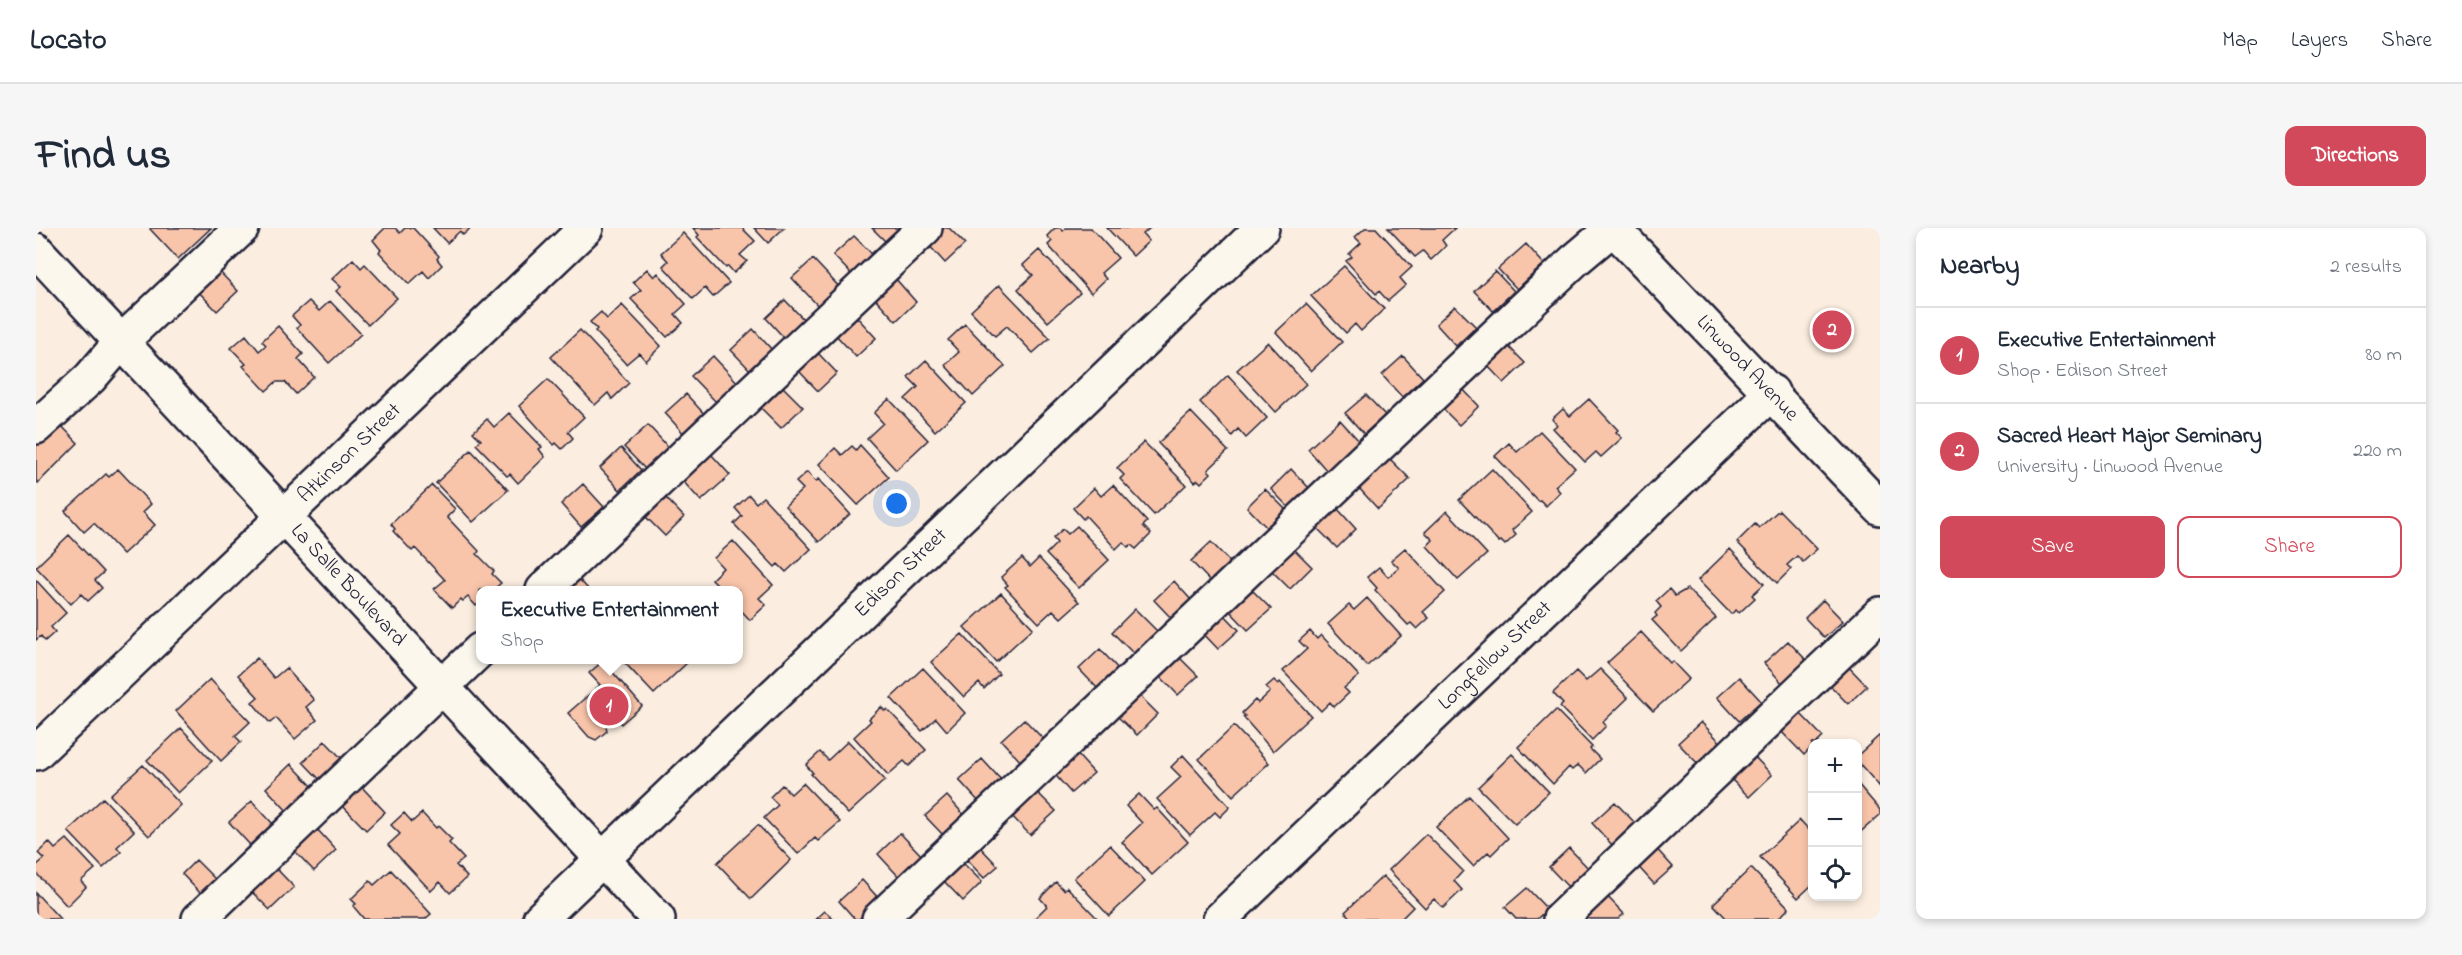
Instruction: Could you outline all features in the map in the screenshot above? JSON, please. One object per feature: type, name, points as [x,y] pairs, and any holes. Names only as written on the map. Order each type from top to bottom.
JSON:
[{"type":"street","points":[[36,427],[90,378],[121,342],[242,228]]},
{"type":"street","name":"Atkinson Street","points":[[36,753],[586,228]]},
{"type":"street","points":[[548,586],[925,228]]},
{"type":"street","name":"Edison Street","points":[[540,919],[1262,228]]},
{"type":"street","points":[[879,919],[1575,260],[1613,228]]},
{"type":"street","name":"Linwood Avenue","points":[[1613,228],[1772,392],[1880,508]]},
{"type":"street","name":"La Salle Boulevard","points":[[36,250],[658,919]]},
{"type":"street","name":"Longfellow Street","points":[[1220,919],[1772,392]]},
{"type":"street","points":[[1560,919],[1880,614]]},
{"type":"street","points":[[199,919],[476,654]]},
{"type":"building","points":[[151,228],[211,228],[178,259]]},
{"type":"building","points":[[385,228],[395,228],[400,233],[405,228],[413,228],[439,256],[437,259],[442,265],[429,278],[423,271],[409,284],[379,252],[381,250],[373,240]]},
{"type":"building","points":[[433,228],[471,228],[463,235],[460,231],[447,243]]},
{"type":"building","points":[[693,228],[742,228],[755,241],[740,255],[747,261],[734,273],[728,266],[726,268],[697,237],[699,235]]},
{"type":"building","points":[[754,228],[784,228],[768,243]]},
{"type":"building","points":[[872,228],[904,228],[888,244]]},
{"type":"building","points":[[943,228],[949,228],[965,244],[945,263],[927,243]]},
{"type":"building","points":[[1055,228],[1063,231],[1066,228],[1091,228],[1118,258],[1101,273],[1106,279],[1091,293],[1048,245],[1052,241],[1047,236]]},
{"type":"building","points":[[1107,228],[1150,228],[1143,234],[1149,241],[1133,256]]},
{"type":"building","points":[[1365,228],[1376,228],[1412,267],[1400,278],[1406,285],[1388,301],[1379,291],[1376,294],[1346,261],[1352,257],[1349,254],[1361,243],[1355,237]]},
{"type":"building","points":[[1388,228],[1455,228],[1442,240],[1446,246],[1431,260],[1423,251],[1415,257]]},
{"type":"building","points":[[683,233],[729,283],[713,297],[705,288],[693,299],[663,266],[668,261],[661,253]]},
{"type":"building","points":[[854,236],[876,258],[855,278],[833,255]]},
{"type":"building","points":[[1526,244],[1544,264],[1517,289],[1498,269]]},
{"type":"building","points":[[1039,250],[1080,293],[1048,322],[1018,289],[1033,275],[1023,265]]},
{"type":"building","points":[[353,259],[361,268],[365,264],[397,298],[368,325],[336,291],[341,287],[332,279]]},
{"type":"building","points":[[813,259],[842,290],[821,309],[792,278]]},
{"type":"building","points":[[1344,266],[1384,309],[1361,331],[1355,324],[1346,333],[1311,296]]},
{"type":"building","points":[[216,268],[238,291],[217,311],[195,288]]},
{"type":"building","points":[[647,269],[654,277],[658,273],[686,304],[675,314],[683,323],[667,337],[631,299],[641,290],[633,282]]},
{"type":"building","points":[[1495,271],[1514,291],[1493,311],[1474,291]]},
{"type":"building","points":[[895,278],[916,302],[896,321],[874,297]]},
{"type":"building","points":[[999,285],[1050,338],[1033,353],[1007,326],[995,336],[971,311]]},
{"type":"building","points":[[785,300],[806,322],[786,340],[766,318]]},
{"type":"building","points":[[309,301],[319,311],[330,301],[361,334],[329,363],[297,328],[300,325],[292,316]]},
{"type":"building","points":[[1306,304],[1342,342],[1311,371],[1276,332]]},
{"type":"building","points":[[622,305],[661,346],[646,361],[639,353],[626,364],[595,331],[597,329],[590,322],[601,312],[607,319]]},
{"type":"building","points":[[1455,306],[1476,327],[1456,346],[1436,324]]},
{"type":"building","points":[[855,315],[876,338],[856,357],[835,334]]},
{"type":"building","points":[[965,324],[1005,366],[973,396],[945,365],[959,352],[948,340]]},
{"type":"building","points":[[278,326],[303,354],[298,359],[314,377],[296,394],[285,382],[276,382],[266,391],[243,366],[246,364],[231,348],[246,335],[259,351],[266,345],[262,341]]},
{"type":"building","points":[[753,329],[773,351],[752,372],[731,350]]},
{"type":"building","points":[[580,330],[629,383],[612,399],[608,393],[595,405],[551,357]]},
{"type":"building","points":[[1268,342],[1306,384],[1276,412],[1237,370]]},
{"type":"building","points":[[1505,343],[1525,363],[1504,383],[1485,363]]},
{"type":"building","points":[[816,351],[837,373],[818,391],[798,370]]},
{"type":"building","points":[[713,356],[739,384],[718,404],[691,376]]},
{"type":"building","points":[[1403,356],[1423,378],[1402,397],[1382,375]]},
{"type":"building","points":[[926,360],[966,403],[935,431],[905,399],[918,387],[908,377]]},
{"type":"building","points":[[1228,375],[1267,418],[1246,438],[1238,429],[1232,436],[1200,402]]},
{"type":"building","points":[[548,379],[584,417],[568,432],[573,438],[562,449],[556,443],[554,445],[519,406]]},
{"type":"building","points":[[780,384],[803,407],[781,428],[758,405]]},
{"type":"building","points":[[1458,384],[1479,406],[1459,425],[1438,404]]},
{"type":"building","points":[[686,394],[706,416],[685,435],[665,413]]},
{"type":"building","points":[[1366,395],[1385,415],[1364,434],[1345,413]]},
{"type":"building","points":[[889,399],[928,440],[896,470],[867,438],[883,423],[874,413]]},
{"type":"building","points":[[1589,399],[1618,430],[1616,432],[1622,438],[1601,457],[1596,452],[1585,462],[1553,428],[1557,425],[1552,419],[1563,409],[1570,416]]},
{"type":"building","points":[[1191,412],[1228,451],[1208,470],[1211,473],[1201,483],[1198,480],[1195,482],[1158,443]]},
{"type":"building","points":[[509,413],[542,447],[539,449],[545,457],[518,483],[510,474],[507,476],[476,444],[481,440],[473,432],[487,419],[494,427]]},
{"type":"building","points":[[1340,420],[1360,442],[1327,471],[1308,449]]},
{"type":"building","points":[[57,421],[78,443],[38,483],[36,480],[36,442]]},
{"type":"building","points":[[648,425],[670,449],[647,471],[624,447]]},
{"type":"building","points":[[1540,431],[1575,468],[1555,486],[1560,492],[1546,506],[1540,500],[1538,501],[1495,456],[1509,443],[1517,452]]},
{"type":"building","points":[[1144,442],[1186,485],[1154,515],[1120,479],[1124,475],[1117,468]]},
{"type":"building","points":[[860,445],[889,477],[858,505],[819,464],[835,448],[842,455],[852,446],[856,450]]},
{"type":"building","points":[[621,448],[641,470],[620,490],[600,468]]},
{"type":"building","points":[[471,450],[508,490],[473,522],[436,483]]},
{"type":"building","points":[[710,453],[730,475],[701,501],[681,479]]},
{"type":"building","points":[[1389,458],[1410,479],[1378,509],[1358,487]]},
{"type":"building","points":[[118,469],[151,504],[143,512],[155,525],[123,554],[94,523],[84,532],[65,511],[106,474],[109,477]]},
{"type":"building","points":[[1291,469],[1311,490],[1291,510],[1271,489]]},
{"type":"building","points":[[1492,469],[1532,512],[1512,530],[1516,535],[1505,545],[1499,542],[1459,500]]},
{"type":"building","points":[[807,472],[816,482],[818,479],[850,514],[819,542],[785,506],[803,489],[796,482]]},
{"type":"building","points":[[583,484],[604,507],[581,527],[561,504]]},
{"type":"building","points":[[432,485],[455,509],[447,517],[479,551],[477,554],[494,571],[492,574],[501,583],[498,586],[476,586],[476,606],[468,597],[463,601],[461,599],[452,608],[434,589],[445,580],[415,548],[412,551],[393,531],[395,529],[391,524]]},
{"type":"building","points":[[1113,485],[1147,522],[1143,526],[1151,534],[1136,549],[1131,545],[1128,547],[1123,542],[1116,549],[1086,516],[1083,519],[1073,508],[1094,488],[1101,496]]},
{"type":"building","points":[[1265,489],[1286,510],[1267,528],[1247,507]]},
{"type":"building","points":[[749,495],[756,503],[763,497],[811,549],[786,572],[778,564],[775,567],[734,524],[742,516],[735,508]]},
{"type":"building","points":[[664,496],[684,517],[665,536],[644,515]]},
{"type":"building","points":[[1336,507],[1356,529],[1337,548],[1316,527]]},
{"type":"building","points":[[1779,510],[1817,549],[1803,562],[1797,556],[1787,565],[1791,569],[1777,583],[1737,542],[1755,524],[1759,528]]},
{"type":"building","points":[[1447,511],[1487,554],[1458,580],[1427,546],[1433,540],[1425,532]]},
{"type":"building","points":[[1077,526],[1109,560],[1079,588],[1046,554],[1057,543],[1053,538],[1063,529],[1068,534]]},
{"type":"building","points":[[69,535],[104,572],[95,580],[102,588],[88,601],[81,594],[71,604],[36,567]]},
{"type":"building","points":[[733,541],[773,585],[759,598],[766,605],[750,620],[743,612],[743,586],[719,586],[712,579],[723,568],[714,558]]},
{"type":"building","points":[[1211,542],[1232,564],[1211,582],[1191,561]]},
{"type":"building","points":[[1289,544],[1312,567],[1290,589],[1267,566]]},
{"type":"building","points":[[1405,548],[1445,592],[1423,612],[1429,618],[1417,629],[1411,623],[1408,625],[1375,590],[1377,588],[1367,577],[1379,567],[1388,577],[1399,568],[1391,560]]},
{"type":"building","points":[[1730,549],[1764,584],[1752,595],[1755,598],[1739,613],[1736,610],[1731,614],[1698,580]]},
{"type":"building","points":[[1022,558],[1030,567],[1039,558],[1079,602],[1061,618],[1053,610],[1039,623],[1005,587],[1008,585],[1001,577]]},
{"type":"building","points":[[578,578],[585,586],[569,586]]},
{"type":"building","points":[[36,580],[66,613],[51,627],[55,632],[45,641],[41,636],[36,640]]},
{"type":"building","points":[[1174,581],[1192,601],[1173,620],[1154,600]]},
{"type":"building","points":[[1248,586],[1271,609],[1248,630],[1226,607]]},
{"type":"building","points":[[1669,589],[1675,596],[1687,589],[1716,618],[1681,651],[1652,620],[1657,616],[1655,613],[1661,607],[1656,601]]},
{"type":"building","points":[[1001,593],[1033,628],[996,662],[964,627]]},
{"type":"building","points":[[1367,598],[1401,636],[1367,666],[1328,624],[1349,605],[1354,610]]},
{"type":"building","points":[[1823,600],[1843,621],[1824,638],[1805,618]]},
{"type":"building","points":[[1135,609],[1158,632],[1134,654],[1112,632]]},
{"type":"building","points":[[1220,610],[1239,630],[1218,649],[1200,630]]},
{"type":"building","points":[[1310,631],[1317,639],[1321,635],[1359,676],[1344,688],[1349,693],[1334,707],[1330,702],[1321,711],[1283,671],[1307,649],[1299,641]]},
{"type":"building","points":[[1641,632],[1670,663],[1672,661],[1689,679],[1653,711],[1607,663]]},
{"type":"building","points":[[962,634],[999,674],[984,689],[979,683],[964,697],[931,662]]},
{"type":"building","points":[[1788,641],[1807,661],[1783,684],[1764,663]]},
{"type":"building","points":[[1100,649],[1119,670],[1098,689],[1079,669]]},
{"type":"building","points":[[1177,655],[1198,676],[1178,695],[1158,674]]},
{"type":"building","points":[[257,658],[274,678],[286,668],[314,700],[306,707],[317,720],[295,739],[276,718],[270,723],[252,702],[258,697],[238,675]]},
{"type":"building","points":[[1843,661],[1867,686],[1848,704],[1825,680]]},
{"type":"building","points":[[600,664],[606,664],[642,706],[621,724],[616,717],[606,726],[607,731],[596,740],[589,737],[568,713],[600,685],[589,673]]},
{"type":"building","points":[[626,664],[686,664],[654,694]]},
{"type":"building","points":[[923,668],[965,713],[947,731],[936,718],[922,731],[891,698]]},
{"type":"building","points":[[1600,669],[1628,698],[1603,722],[1606,726],[1592,740],[1560,707],[1563,704],[1553,693],[1576,671],[1586,681]]},
{"type":"building","points":[[1739,677],[1761,701],[1739,721],[1717,697]]},
{"type":"building","points":[[210,679],[250,722],[235,736],[241,742],[221,761],[176,711]]},
{"type":"building","points":[[1274,680],[1278,684],[1280,682],[1311,716],[1273,751],[1242,713],[1255,700],[1258,703],[1270,692],[1266,687]]},
{"type":"building","points":[[1137,693],[1158,714],[1137,735],[1116,715]]},
{"type":"building","points":[[881,707],[885,711],[887,709],[926,750],[909,766],[904,761],[888,775],[854,737],[871,721],[869,719]]},
{"type":"building","points":[[1556,710],[1592,747],[1590,749],[1600,759],[1586,773],[1578,765],[1572,770],[1569,767],[1553,784],[1518,747]]},
{"type":"building","points":[[1798,711],[1823,737],[1808,739],[1808,751],[1804,755],[1779,729]]},
{"type":"building","points":[[1024,719],[1046,742],[1022,763],[1001,740]]},
{"type":"building","points":[[1701,722],[1723,745],[1700,766],[1678,743]]},
{"type":"building","points":[[1234,726],[1269,763],[1233,796],[1199,759]]},
{"type":"building","points":[[181,728],[212,761],[178,793],[147,760]]},
{"type":"building","points":[[1880,735],[1880,787],[1862,767],[1862,751]]},
{"type":"building","points":[[325,741],[346,763],[324,784],[303,762]]},
{"type":"building","points":[[848,741],[885,780],[848,814],[811,774],[813,773],[806,765],[820,752],[828,760]]},
{"type":"building","points":[[1073,750],[1094,773],[1071,793],[1051,770]]},
{"type":"building","points":[[1750,752],[1772,775],[1749,797],[1727,775]]},
{"type":"building","points":[[1512,754],[1549,792],[1515,824],[1478,787]]},
{"type":"building","points":[[1183,755],[1230,807],[1220,817],[1215,812],[1190,835],[1157,799],[1181,777],[1171,767]]},
{"type":"building","points":[[982,759],[1003,782],[980,803],[959,780]]},
{"type":"building","points":[[291,764],[314,788],[288,812],[266,788]]},
{"type":"building","points":[[143,765],[181,805],[149,836],[110,795]]},
{"type":"building","points":[[803,783],[840,822],[818,841],[815,838],[798,854],[764,818],[778,805],[770,797],[782,785],[791,794]]},
{"type":"building","points":[[360,785],[385,812],[366,830],[340,803]]},
{"type":"building","points":[[1034,789],[1056,811],[1030,835],[1009,813]]},
{"type":"building","points":[[1862,789],[1880,810],[1880,815],[1862,831]]},
{"type":"building","points":[[1139,794],[1154,810],[1157,808],[1188,842],[1152,875],[1122,842],[1142,823],[1126,806]]},
{"type":"building","points":[[947,796],[965,816],[944,836],[925,816]]},
{"type":"building","points":[[1469,796],[1508,838],[1491,855],[1488,852],[1473,866],[1436,827]]},
{"type":"building","points":[[103,798],[134,831],[117,847],[121,852],[103,868],[68,831]]},
{"type":"building","points":[[252,801],[273,824],[250,845],[229,822]]},
{"type":"building","points":[[1615,802],[1636,824],[1613,846],[1592,823]]},
{"type":"building","points":[[404,813],[412,822],[422,813],[452,840],[449,843],[464,859],[456,865],[467,877],[450,893],[440,882],[431,891],[388,845],[400,834],[391,825]]},
{"type":"building","points":[[1800,820],[1808,829],[1808,889],[1798,898],[1760,857]]},
{"type":"building","points":[[758,825],[791,860],[751,899],[717,863]]},
{"type":"building","points":[[316,828],[336,850],[314,871],[293,849]]},
{"type":"building","points":[[900,833],[923,857],[900,878],[878,854]]},
{"type":"building","points":[[1426,834],[1463,871],[1454,881],[1462,890],[1443,908],[1434,899],[1425,908],[1389,870]]},
{"type":"building","points":[[67,839],[95,869],[81,881],[86,887],[67,906],[36,873],[36,866],[44,859],[38,853],[49,842],[55,849]]},
{"type":"building","points":[[977,844],[998,866],[984,878],[964,857]]},
{"type":"building","points":[[1110,845],[1145,882],[1109,916],[1074,878]]},
{"type":"building","points":[[1653,845],[1673,867],[1654,884],[1634,862]]},
{"type":"building","points":[[1569,848],[1590,870],[1570,889],[1549,867]]},
{"type":"building","points":[[196,860],[216,880],[202,895],[182,874]]},
{"type":"building","points":[[961,861],[982,882],[963,901],[942,879]]},
{"type":"building","points":[[273,865],[294,887],[270,910],[248,888]]},
{"type":"building","points":[[1751,868],[1789,908],[1778,919],[1727,919],[1713,904]]},
{"type":"building","points":[[391,870],[431,914],[425,919],[364,919],[353,906],[356,904],[351,899],[370,881],[374,885]]},
{"type":"building","points":[[1383,876],[1413,907],[1401,919],[1351,919],[1345,912]]},
{"type":"building","points":[[862,880],[880,900],[859,919],[855,919],[839,901]]},
{"type":"building","points":[[1056,882],[1064,890],[1067,887],[1098,919],[1034,919],[1047,906],[1040,898]]},
{"type":"building","points":[[1527,888],[1547,909],[1537,919],[1516,919],[1505,907]]},
{"type":"building","points":[[1603,892],[1624,914],[1618,919],[1589,919],[1582,912]]},
{"type":"building","points":[[36,893],[60,919],[36,919]]},
{"type":"building","points":[[825,911],[833,919],[816,919]]},
{"type":"place","name":"Sacred Heart Major Seminary","points":[[1832,330]]},
{"type":"place","name":"Executive Entertainment","points":[[609,706]]}]
